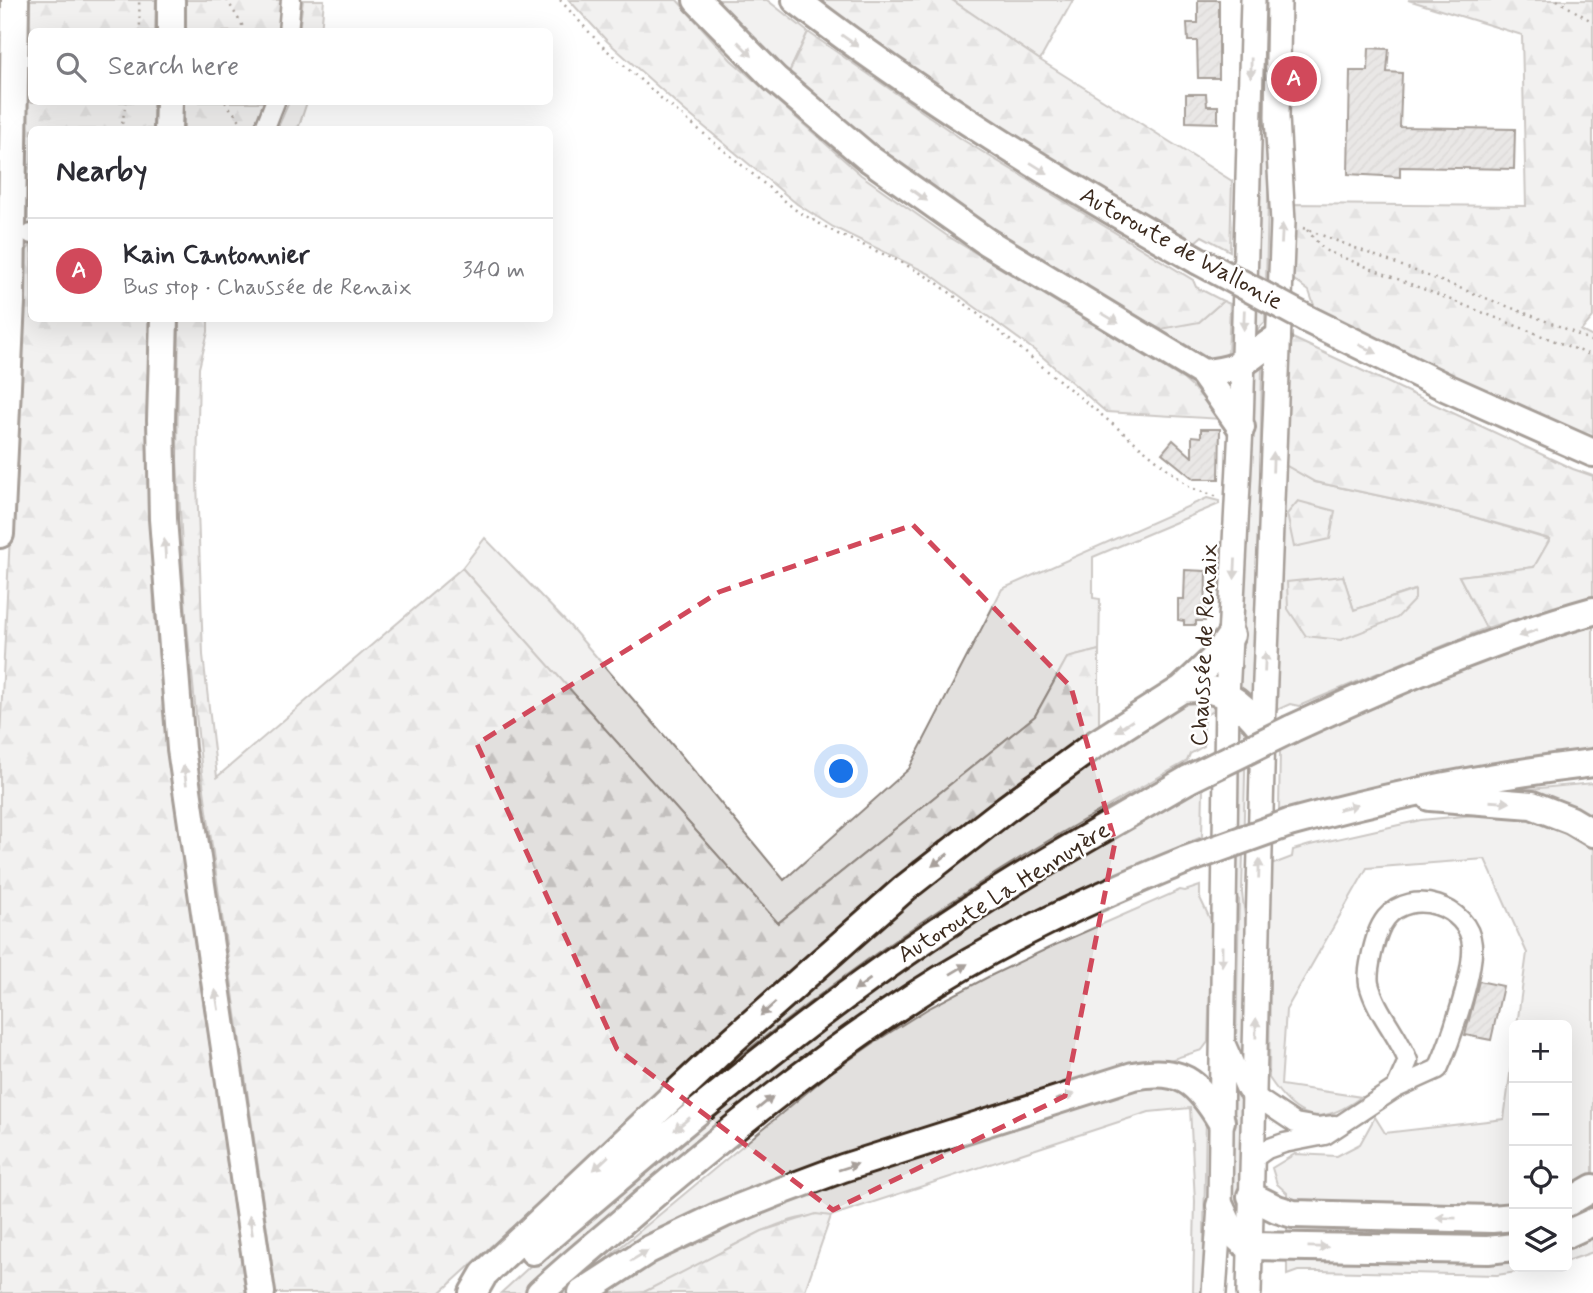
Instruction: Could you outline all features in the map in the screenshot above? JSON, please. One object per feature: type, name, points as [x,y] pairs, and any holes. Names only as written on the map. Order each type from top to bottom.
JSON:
[{"type":"highway","points":[[0,534],[11,302],[15,0]]},
{"type":"highway","points":[[171,0],[171,28]]},
{"type":"highway","points":[[697,0],[775,79],[867,157],[987,242],[1203,373],[1241,426]]},
{"type":"highway","name":"Autoroute de Wallonie","points":[[796,0],[846,38],[1008,148],[1199,261],[1307,319],[1447,388],[1593,453]]},
{"type":"highway","points":[[168,126],[169,105]]},
{"type":"highway","points":[[164,322],[163,519],[181,749],[261,1293]]},
{"type":"highway","points":[[1203,373],[1226,371],[1243,365],[1277,338]]},
{"type":"highway","name":"Autoroute La Hennuyère","points":[[486,1293],[642,1157],[750,1068],[926,938],[1099,831],[1189,779],[1377,690],[1462,656],[1593,611]]},
{"type":"highway","points":[[473,1293],[484,1274],[837,946],[905,888],[1059,770],[1182,690],[1214,659],[1231,635]]},
{"type":"highway","points":[[1182,690],[1201,687],[1227,696],[1250,713],[1263,730]]},
{"type":"highway","name":"Autoroute La Hennuyère","points":[[540,1293],[775,1095],[904,1003],[974,961],[1068,911],[1186,860],[1289,823],[1408,793],[1516,772],[1593,763]]},
{"type":"highway","points":[[1408,793],[1448,800],[1532,805],[1571,820],[1593,833]]},
{"type":"highway","points":[[582,1293],[649,1250],[723,1214],[776,1193],[843,1168],[1133,1076],[1153,1072],[1172,1074],[1192,1083],[1205,1094],[1221,1121]]},
{"type":"highway","points":[[1572,1200],[1593,1188]]},
{"type":"highway","points":[[1251,1196],[1269,1206],[1293,1214],[1509,1217]]},
{"type":"highway","points":[[1220,1206],[1231,1230],[1244,1243],[1250,1245],[1488,1250],[1509,1248]]},
{"type":"highway","points":[[1572,1232],[1593,1222]]},
{"type":"main road","name":"Chaussée de Renaix","points":[[1214,1293],[1220,1206],[1222,887],[1227,696],[1241,426],[1253,0]]},
{"type":"main road","points":[[1249,1293],[1263,730],[1283,222],[1277,117],[1279,0]]},
{"type":"street","points":[[288,28],[292,0]]},
{"type":"street","points":[[266,126],[274,105]]},
{"type":"street","points":[[1253,1159],[1267,1149],[1284,1143],[1325,1135],[1396,1088],[1438,1069],[1450,1042],[1472,945],[1459,918],[1430,902],[1397,908],[1386,917],[1374,942],[1369,969],[1368,983],[1408,1060],[1396,1088]]},
{"type":"street","points":[[1222,1036],[1246,1090],[1295,1123],[1318,1127],[1345,1123]]},
{"type":"path","points":[[139,0],[141,28]]},
{"type":"path","points":[[227,0],[242,28]]},
{"type":"path","points":[[560,0],[621,63],[797,211],[933,280],[974,310],[1191,488],[1238,503]]},
{"type":"path","points":[[1557,0],[1593,22]]},
{"type":"path","points":[[121,126],[125,105]]},
{"type":"path","points":[[227,105],[245,126]]},
{"type":"path","points":[[1283,222],[1564,328],[1593,342]]},
{"type":"path","points":[[1306,229],[1324,250],[1593,356]]},
{"type":"highlighted area","points":[[913,525],[1071,687],[1115,842],[1065,1096],[833,1210],[617,1049],[477,744],[719,592]]},
{"type":"green space","points":[[26,0],[156,0],[155,28],[28,28],[28,105],[153,105],[153,126],[28,126],[28,224],[24,220]]},
{"type":"green space","points":[[186,0],[287,0],[284,28],[186,28]]},
{"type":"green space","points":[[303,0],[324,0],[321,28],[299,28]]},
{"type":"green space","points":[[569,0],[677,0],[731,60],[861,175],[946,235],[1183,379],[1210,403],[1221,419],[1106,412],[1038,353],[930,274],[833,227],[797,204],[684,110],[607,41]]},
{"type":"green space","points":[[709,0],[767,0],[808,32],[786,79]]},
{"type":"green space","points":[[817,0],[952,0],[1040,60],[1232,181],[1230,251],[1202,236],[1194,243],[1076,177],[913,72]]},
{"type":"green space","points":[[952,0],[1073,0],[1040,60]]},
{"type":"green space","points":[[1259,0],[1273,0],[1265,322],[1249,338]]},
{"type":"green space","points":[[1408,0],[1593,0],[1593,317],[1581,331],[1593,337],[1593,439],[1436,369],[1315,308],[1309,291],[1286,274],[1289,204],[1526,206],[1522,35]]},
{"type":"green space","points":[[808,32],[963,140],[1193,280],[1196,287],[1223,301],[1199,322],[1161,329],[1131,317],[921,186],[786,79]]},
{"type":"green space","points":[[184,105],[270,105],[260,126],[184,126]]},
{"type":"green space","points":[[288,105],[306,105],[299,126],[278,126]]},
{"type":"green space","points":[[28,248],[28,322],[148,322],[154,608],[169,766],[246,1293],[0,1293],[0,737],[24,253]]},
{"type":"green space","points":[[1223,301],[1230,304],[1228,358],[1216,365],[1131,317],[1199,322]]},
{"type":"green space","points":[[179,322],[208,322],[199,368],[197,481],[203,655],[217,777],[462,568],[778,923],[1035,716],[1067,658],[1099,650],[1099,727],[1010,787],[892,879],[440,1293],[276,1293],[203,783],[186,615],[177,460]]},
{"type":"green space","points":[[1284,334],[1593,476],[1593,596],[1486,628],[1459,576],[1534,567],[1550,539],[1460,513],[1315,482],[1280,462]]},
{"type":"green space","points":[[1262,367],[1256,712],[1236,694],[1247,376]]},
{"type":"green space","points":[[1280,462],[1315,482],[1460,513],[1550,540],[1534,567],[1459,576],[1486,628],[1299,706],[1290,704],[1277,710]],"holes":[[[1343,576],[1354,610],[1415,590],[1306,636]]]},
{"type":"green space","points":[[1207,498],[1219,501],[1219,504],[1093,557],[1093,598],[1100,599],[1099,650],[1067,658],[1035,716],[778,923],[462,568],[485,538],[569,625],[784,880],[909,769],[1002,589]]},
{"type":"green space","points":[[1298,501],[1335,511],[1330,539],[1294,547],[1287,514]]},
{"type":"green space","points":[[1343,576],[1354,610],[1415,590],[1415,599],[1397,618],[1341,640],[1306,636],[1288,609],[1287,582]]},
{"type":"green space","points":[[1593,620],[1593,755],[1296,813],[1289,808],[1279,810],[1280,750],[1375,701]]},
{"type":"green space","points":[[1185,696],[1217,700],[1217,710],[1204,715],[1204,746],[1190,754],[1187,761],[1092,815],[936,912],[798,1012],[664,1117],[936,870]]},
{"type":"green space","points":[[1241,720],[1246,736],[1242,893],[1249,947],[1247,1078],[1236,1044],[1239,900],[1234,892],[1235,731]]},
{"type":"green space","points":[[1593,783],[1593,1252],[1572,1259],[1572,1020],[1518,1020],[1527,953],[1485,859],[1367,868],[1286,1010],[1281,1085],[1361,1097],[1333,1113],[1310,1115],[1289,1103],[1269,1078],[1271,865],[1292,857],[1293,850],[1310,845],[1421,820],[1496,813],[1509,791]]},
{"type":"green space","points":[[1203,789],[1202,837],[1187,843],[1186,849],[986,943],[528,1293],[501,1293],[576,1224],[792,1047],[977,915],[1184,793]]},
{"type":"green space","points":[[1200,886],[1200,898],[1212,923],[1208,1042],[1202,1050],[828,1166],[574,1293],[565,1293],[829,1074],[878,1040],[929,1008],[988,977],[1180,890]]},
{"type":"green space","points":[[1235,1079],[1245,1100],[1242,1219],[1236,1219],[1232,1206]]},
{"type":"green space","points":[[1163,1080],[1184,1086],[1206,1116],[1203,1293],[1193,1293],[1195,1201],[1190,1108],[1149,1112],[831,1216],[809,1216],[785,1222],[644,1292],[607,1293],[680,1249],[718,1230],[797,1198]]},
{"type":"green space","points":[[1509,1082],[1509,1272],[1516,1272],[1497,1275],[1298,1271],[1287,1275],[1287,1193],[1277,1184],[1272,1168],[1295,1154],[1337,1156],[1360,1144],[1375,1117],[1385,1133],[1504,1119]]},
{"type":"green space","points":[[816,1214],[831,1216],[804,1293],[642,1293],[762,1231]]},
{"type":"building","points":[[1198,0],[1219,0],[1219,78],[1198,78],[1197,41],[1188,41],[1187,23],[1198,23]]},
{"type":"building","points":[[1369,48],[1389,49],[1387,72],[1402,73],[1400,127],[1515,129],[1514,169],[1400,167],[1400,177],[1348,174],[1350,71],[1368,71]]},
{"type":"building","points":[[1186,94],[1206,94],[1207,106],[1218,106],[1218,123],[1186,122]]},
{"type":"building","points":[[1201,429],[1220,429],[1219,479],[1194,479],[1162,453],[1173,440],[1192,457],[1192,436],[1201,437]]},
{"type":"building","points":[[1185,570],[1206,571],[1205,621],[1196,621],[1196,625],[1184,625],[1184,621],[1178,620],[1178,599],[1184,599]]},
{"type":"building","points":[[1479,981],[1503,986],[1491,1040],[1465,1035]]},
{"type":"place","name":"Kain Cantonnier","points":[[1294,79]]}]
